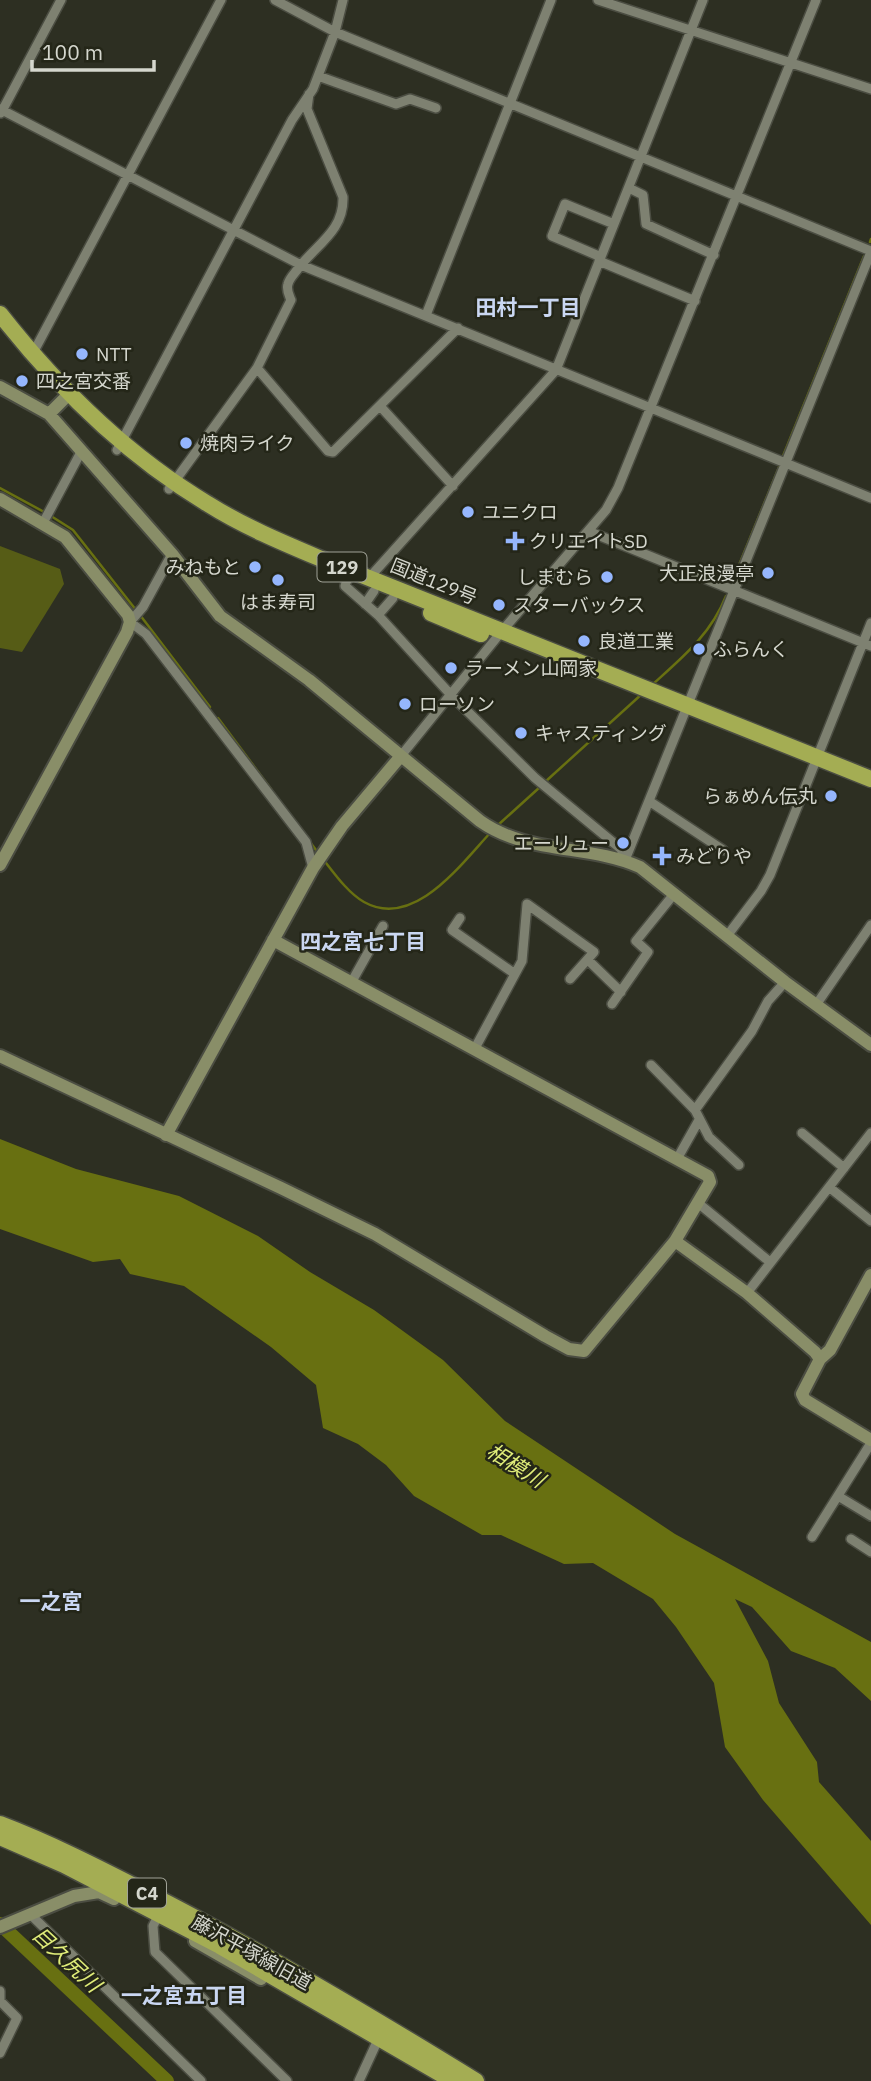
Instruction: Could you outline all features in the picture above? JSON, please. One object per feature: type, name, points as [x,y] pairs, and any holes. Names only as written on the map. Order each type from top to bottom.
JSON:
[{"type":"highway","name":"国道129号","points":[[0,314],[66,398]]},
{"type":"highway","name":"国道129号","points":[[0,330],[26,364],[119,446],[235,530],[370,591],[499,635]]},
{"type":"highway","name":"国道129号","points":[[172,486],[370,591],[499,635],[815,762],[871,779]]},
{"type":"highway","name":"国道129号","points":[[815,762],[871,790]]},
{"type":"highway","name":"C4","points":[[0,1824],[72,1855],[227,1934],[476,2081]]},
{"type":"highway","name":"C4","points":[[0,1837],[64,1865],[220,1946],[453,2081]]},
{"type":"street","points":[[61,0],[1,111],[301,265],[871,498]]},
{"type":"street","points":[[32,355],[221,0]]},
{"type":"street","points":[[275,0],[335,32],[871,251],[625,860]]},
{"type":"street","points":[[119,446],[292,120],[309,94],[335,32],[343,0]]},
{"type":"street","points":[[426,315],[551,0]]},
{"type":"street","points":[[598,0],[871,89]]},
{"type":"street","points":[[625,860],[621,849],[536,778],[451,695],[378,615],[370,591],[453,486],[556,370],[703,0]]},
{"type":"street","points":[[166,1135],[315,864],[499,635],[606,510],[652,409],[816,0]]},
{"type":"street","points":[[318,76],[396,104],[410,99],[436,108]]},
{"type":"street","points":[[172,486],[257,368],[291,300],[288,283],[301,265],[332,234],[343,210],[343,197],[307,109],[309,94]]},
{"type":"street","points":[[629,188],[643,195],[646,224],[714,255]]},
{"type":"street","points":[[614,224],[565,204],[552,236],[695,301]]},
{"type":"street","points":[[257,368],[328,451],[332,452],[458,328]]},
{"type":"street","points":[[0,387],[49,414],[172,554],[211,608],[228,624],[309,680],[400,757],[493,830],[536,845],[625,860],[649,873],[785,982],[871,1045]]},
{"type":"street","points":[[49,414],[66,398]]},
{"type":"street","points":[[380,406],[453,486]]},
{"type":"street","points":[[44,523],[81,452]]},
{"type":"street","points":[[0,499],[65,537],[79,552],[146,634],[306,842],[315,864]]},
{"type":"street","points":[[588,531],[867,645]]},
{"type":"street","points":[[0,865],[133,619],[143,607],[172,554]]},
{"type":"street","points":[[378,615],[393,598]]},
{"type":"street","points":[[727,936],[770,875],[815,762],[867,645],[871,623]]},
{"type":"street","points":[[649,801],[723,850]]},
{"type":"street","points":[[612,1004],[648,952],[636,941],[674,894]]},
{"type":"street","points":[[474,1050],[522,961],[527,904],[594,952],[570,979]]},
{"type":"street","points":[[460,918],[452,930],[515,974]]},
{"type":"street","points":[[816,1005],[871,925]]},
{"type":"street","points":[[351,983],[383,926]]},
{"type":"street","points":[[0,1056],[375,1234],[545,1336],[578,1351],[584,1351],[675,1241],[710,1182],[708,1176],[273,940]]},
{"type":"street","points":[[588,960],[621,992]]},
{"type":"street","points":[[695,1110],[752,1031],[768,1001],[785,982]]},
{"type":"street","points":[[650,1065],[695,1110],[709,1137],[739,1165]]},
{"type":"street","points":[[677,1159],[699,1120]]},
{"type":"street","points":[[802,1133],[844,1168]]},
{"type":"street","points":[[747,1293],[871,1133]]},
{"type":"street","points":[[829,1186],[871,1221]]},
{"type":"street","points":[[698,1203],[771,1262]]},
{"type":"street","points":[[675,1241],[784,1323],[820,1359]]},
{"type":"street","points":[[812,1537],[871,1442],[805,1400],[802,1390],[820,1359],[830,1350],[871,1275]]},
{"type":"street","points":[[838,1496],[871,1516]]},
{"type":"street","points":[[851,1539],[871,1552]]},
{"type":"street","name":"藤沢平塚線旧道","points":[[0,1927],[74,1896],[99,1892],[156,1920],[438,2081]]},
{"type":"street","points":[[27,1916],[201,2081]]},
{"type":"street","points":[[156,1920],[153,1926],[155,1952],[287,2081]]},
{"type":"street","points":[[0,1991],[0,2001],[17,2018],[0,2053]]},
{"type":"street","points":[[361,2080],[376,2044]]},
{"type":"shaded area","points":[[0,546],[60,569],[64,584],[22,652],[0,648]]},
{"type":"water","name":"相模川","points":[[0,1139],[76,1169],[179,1196],[258,1236],[310,1272],[374,1310],[443,1360],[505,1421],[675,1534],[871,1642],[871,1701],[835,1668],[791,1651],[752,1607],[735,1599],[768,1661],[779,1703],[817,1762],[819,1782],[871,1841],[871,1925],[763,1800],[725,1747],[714,1683],[676,1627],[653,1599],[593,1563],[564,1564],[501,1535],[482,1535],[414,1496],[386,1465],[358,1444],[323,1428],[316,1385],[271,1347],[184,1286],[130,1274],[120,1259],[93,1262],[0,1229]]},
{"type":"waterway","points":[[783,456],[864,256]]},
{"type":"waterway","points":[[730,587],[779,467]]},
{"type":"waterway","points":[[0,488],[46,513]]},
{"type":"waterway","points":[[51,516],[73,530],[136,610]]},
{"type":"waterway","points":[[653,684],[704,633],[726,596]]},
{"type":"waterway","points":[[140,615],[210,707]]},
{"type":"waterway","points":[[545,782],[643,693]]},
{"type":"waterway","points":[[218,718],[271,789]]},
{"type":"waterway","points":[[498,825],[540,787]]},
{"type":"waterway","points":[[323,859],[347,888],[364,902],[383,908],[401,907],[418,901],[435,890],[491,832]]},
{"type":"waterway","points":[[310,842],[319,854]]},
{"type":"waterway","name":"目久尻川","points":[[0,1924],[167,2081]]},
{"type":"place","name":"NTT","points":[[82,354]]},
{"type":"place","name":"四之宮交番","points":[[22,381]]},
{"type":"place","name":"焼肉ライク","points":[[186,443]]},
{"type":"place","name":"ユニクロ","points":[[468,512]]},
{"type":"place","name":"クリエイトSD","points":[[515,541]]},
{"type":"place","name":"みねもと","points":[[255,567]]},
{"type":"place","name":"大正浪漫亭","points":[[768,573]]},
{"type":"place","name":"しまむら","points":[[607,577]]},
{"type":"place","name":"はま寿司","points":[[278,580]]},
{"type":"place","name":"スターバックス","points":[[499,605]]},
{"type":"place","name":"良道工業","points":[[584,641]]},
{"type":"place","name":"ふらんく","points":[[699,649]]},
{"type":"place","name":"ラーメン山岡家","points":[[451,668]]},
{"type":"place","name":"ローソン","points":[[405,704]]},
{"type":"place","name":"キャスティング","points":[[521,733]]},
{"type":"place","name":"らぁめん伝丸","points":[[831,796]]},
{"type":"place","name":"エーリュー","points":[[623,843]]},
{"type":"place","name":"みどりや","points":[[662,856]]},
{"type":"district","name":"田村一丁目","points":[[528,307]]},
{"type":"district","name":"四之宮七丁目","points":[[363,941]]},
{"type":"district","name":"一之宮","points":[[51,1601]]},
{"type":"district","name":"一之宮五丁目","points":[[184,1995]]}]
